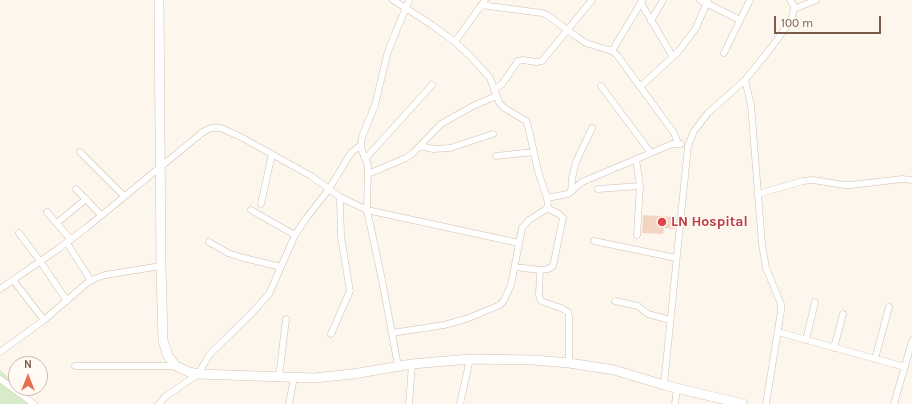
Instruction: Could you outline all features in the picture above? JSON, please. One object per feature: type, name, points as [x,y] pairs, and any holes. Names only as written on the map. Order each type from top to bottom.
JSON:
[{"type":"street","points":[[159,0],[163,341],[168,356],[176,366],[188,372],[198,374],[314,378],[353,374],[412,364],[470,359],[512,359],[569,363],[614,370],[664,385],[743,404]]},
{"type":"street","points":[[393,0],[455,42],[484,70],[490,78],[495,93],[503,107],[526,121],[538,171],[547,198],[547,208]]},
{"type":"street","points":[[398,366],[367,210],[368,174],[366,158],[362,151],[361,145],[362,137],[375,105],[388,51],[409,0]]},
{"type":"street","points":[[368,174],[406,158],[441,124],[495,93],[518,61],[542,61],[592,0]]},
{"type":"street","points":[[651,21],[663,0]]},
{"type":"street","points":[[700,0],[707,2],[740,20]]},
{"type":"street","points":[[724,53],[750,0]]},
{"type":"street","points":[[664,385],[688,146],[694,131],[708,113],[745,80],[791,20],[794,9],[791,0]]},
{"type":"street","points":[[794,9],[816,0]]},
{"type":"street","points":[[455,42],[483,2],[547,15],[586,43],[612,51],[617,55],[674,133],[678,143]]},
{"type":"street","points":[[612,51],[642,2]]},
{"type":"street","points":[[642,2],[651,21],[673,58]]},
{"type":"street","points":[[640,87],[673,58],[696,28],[707,2]]},
{"type":"street","points":[[745,80],[751,105],[766,268],[781,304],[782,311],[766,404]]},
{"type":"street","points":[[366,158],[432,85]]},
{"type":"street","points":[[601,86],[651,153]]},
{"type":"street","points":[[0,289],[69,241],[203,132],[211,128],[221,128],[241,136],[311,176],[340,197],[367,210],[519,243]]},
{"type":"street","points":[[571,192],[572,178],[576,162],[592,128]]},
{"type":"street","points":[[420,146],[433,149],[450,148],[493,134]]},
{"type":"street","points":[[547,198],[568,194],[582,182],[672,144],[678,143],[688,146]]},
{"type":"street","points":[[159,404],[166,397],[198,374],[210,354],[269,294],[295,235],[306,217],[329,189],[351,153],[361,145]]},
{"type":"street","points":[[80,152],[124,196]]},
{"type":"street","points":[[496,156],[534,152]]},
{"type":"street","points":[[261,204],[272,154]]},
{"type":"street","points":[[636,159],[640,186],[637,235]]},
{"type":"street","points":[[758,194],[803,181],[813,180],[844,185],[902,179],[912,180]]},
{"type":"street","points":[[598,189],[640,186]]},
{"type":"street","points":[[76,189],[101,215]]},
{"type":"street","points":[[331,334],[350,291],[341,237],[340,197]]},
{"type":"street","points":[[57,223],[86,199]]},
{"type":"street","points":[[392,333],[444,325],[466,319],[500,304],[511,285],[522,228],[532,216],[547,208]]},
{"type":"street","points":[[515,267],[540,270],[553,266],[563,221],[562,216],[547,208]]},
{"type":"street","points":[[251,210],[295,235]]},
{"type":"street","points":[[47,212],[57,223],[69,241],[91,281]]},
{"type":"street","points":[[19,233],[67,301]]},
{"type":"street","points":[[594,241],[676,258]]},
{"type":"street","points":[[209,242],[228,253],[281,267]]},
{"type":"street","points":[[0,352],[44,320],[91,281],[105,274],[161,266]]},
{"type":"street","points":[[540,270],[539,295],[541,301],[568,312],[569,363]]},
{"type":"street","points":[[13,280],[44,320]]},
{"type":"street","points":[[615,301],[638,306],[648,314],[670,320]]},
{"type":"street","points":[[806,340],[814,302]]},
{"type":"street","points":[[875,359],[889,307]]},
{"type":"street","points":[[834,348],[843,314]]},
{"type":"street","points":[[279,377],[286,319]]},
{"type":"street","points":[[778,332],[905,367]]},
{"type":"street","points":[[894,404],[912,341]]},
{"type":"street","points":[[460,404],[470,359]]},
{"type":"street","points":[[409,404],[412,364]]},
{"type":"street","points":[[75,366],[176,366]]},
{"type":"street","points":[[289,404],[294,377]]},
{"type":"street","points":[[0,379],[11,385],[34,404]]},
{"type":"street","points":[[675,404],[677,388]]},
{"type":"green space","points":[[0,370],[8,377],[8,396],[29,396],[38,404],[0,404]]},
{"type":"building","points":[[643,215],[676,217],[675,229],[664,228],[663,234],[642,233]]},
{"type":"place","name":"LN Hospital","points":[[662,222]]}]
